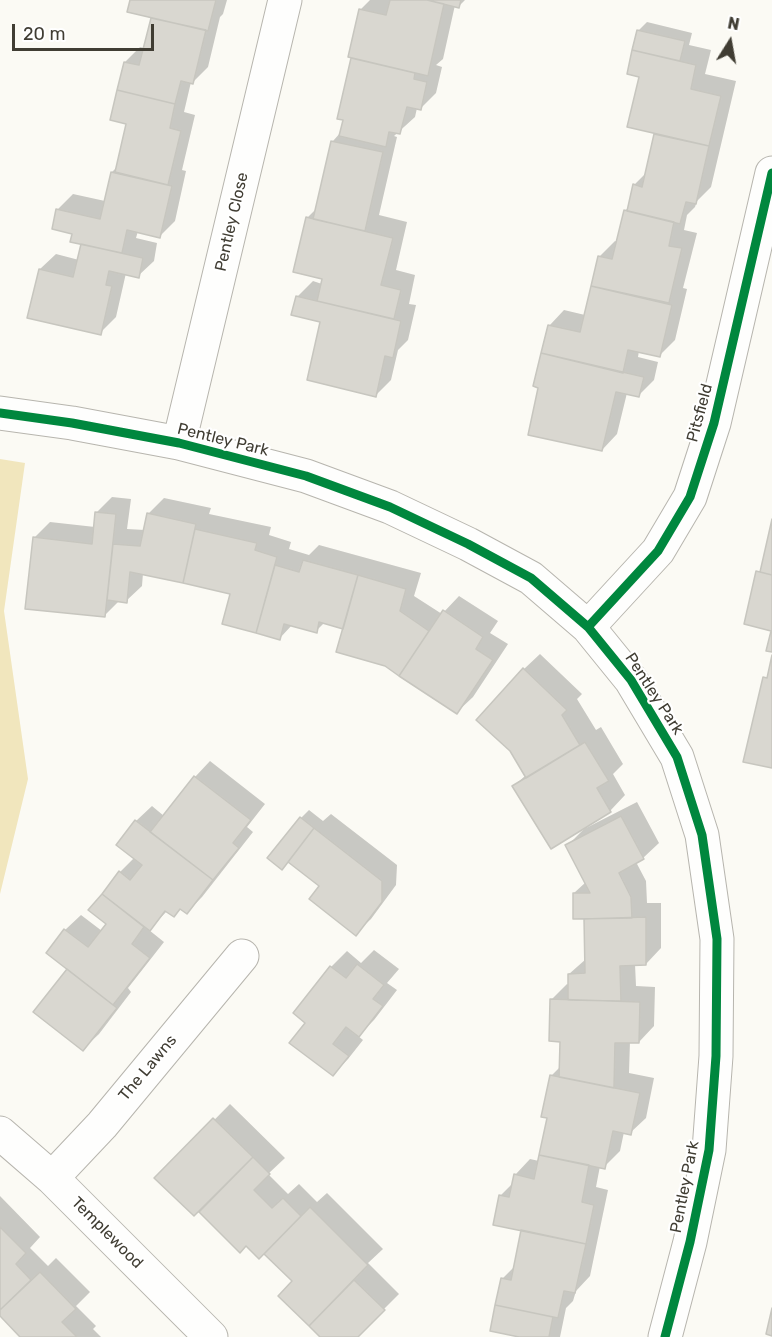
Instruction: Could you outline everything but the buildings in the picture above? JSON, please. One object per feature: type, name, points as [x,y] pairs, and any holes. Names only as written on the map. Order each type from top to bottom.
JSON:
[{"type":"street","name":"Pentley Close","points":[[179,443],[285,0]]},
{"type":"street","name":"Pitsfield","points":[[588,627],[658,551],[690,496],[714,423],[772,173]]},
{"type":"street","name":"Pentley Park","points":[[0,413],[72,423],[179,443],[306,476],[390,507],[468,544],[531,578],[588,627],[631,680],[677,757],[702,835],[717,939],[716,1056],[709,1150],[690,1242],[665,1337]]},
{"type":"street","name":"The Lawns","points":[[52,1178],[102,1125],[242,956]]},
{"type":"street","name":"Templewood","points":[[0,1133],[52,1178],[211,1337]]},
{"type":"shaded area","points":[[0,459],[25,463],[4,611],[28,779],[0,894]]},
{"type":"cycle path","points":[[588,627],[658,551],[690,497],[714,423],[772,173]]},
{"type":"cycle path","points":[[0,413],[72,423],[179,443],[306,476],[390,507],[468,544],[531,578],[588,627],[631,680],[677,757],[702,835],[717,939],[716,1056],[709,1150],[690,1242],[665,1337]]}]
